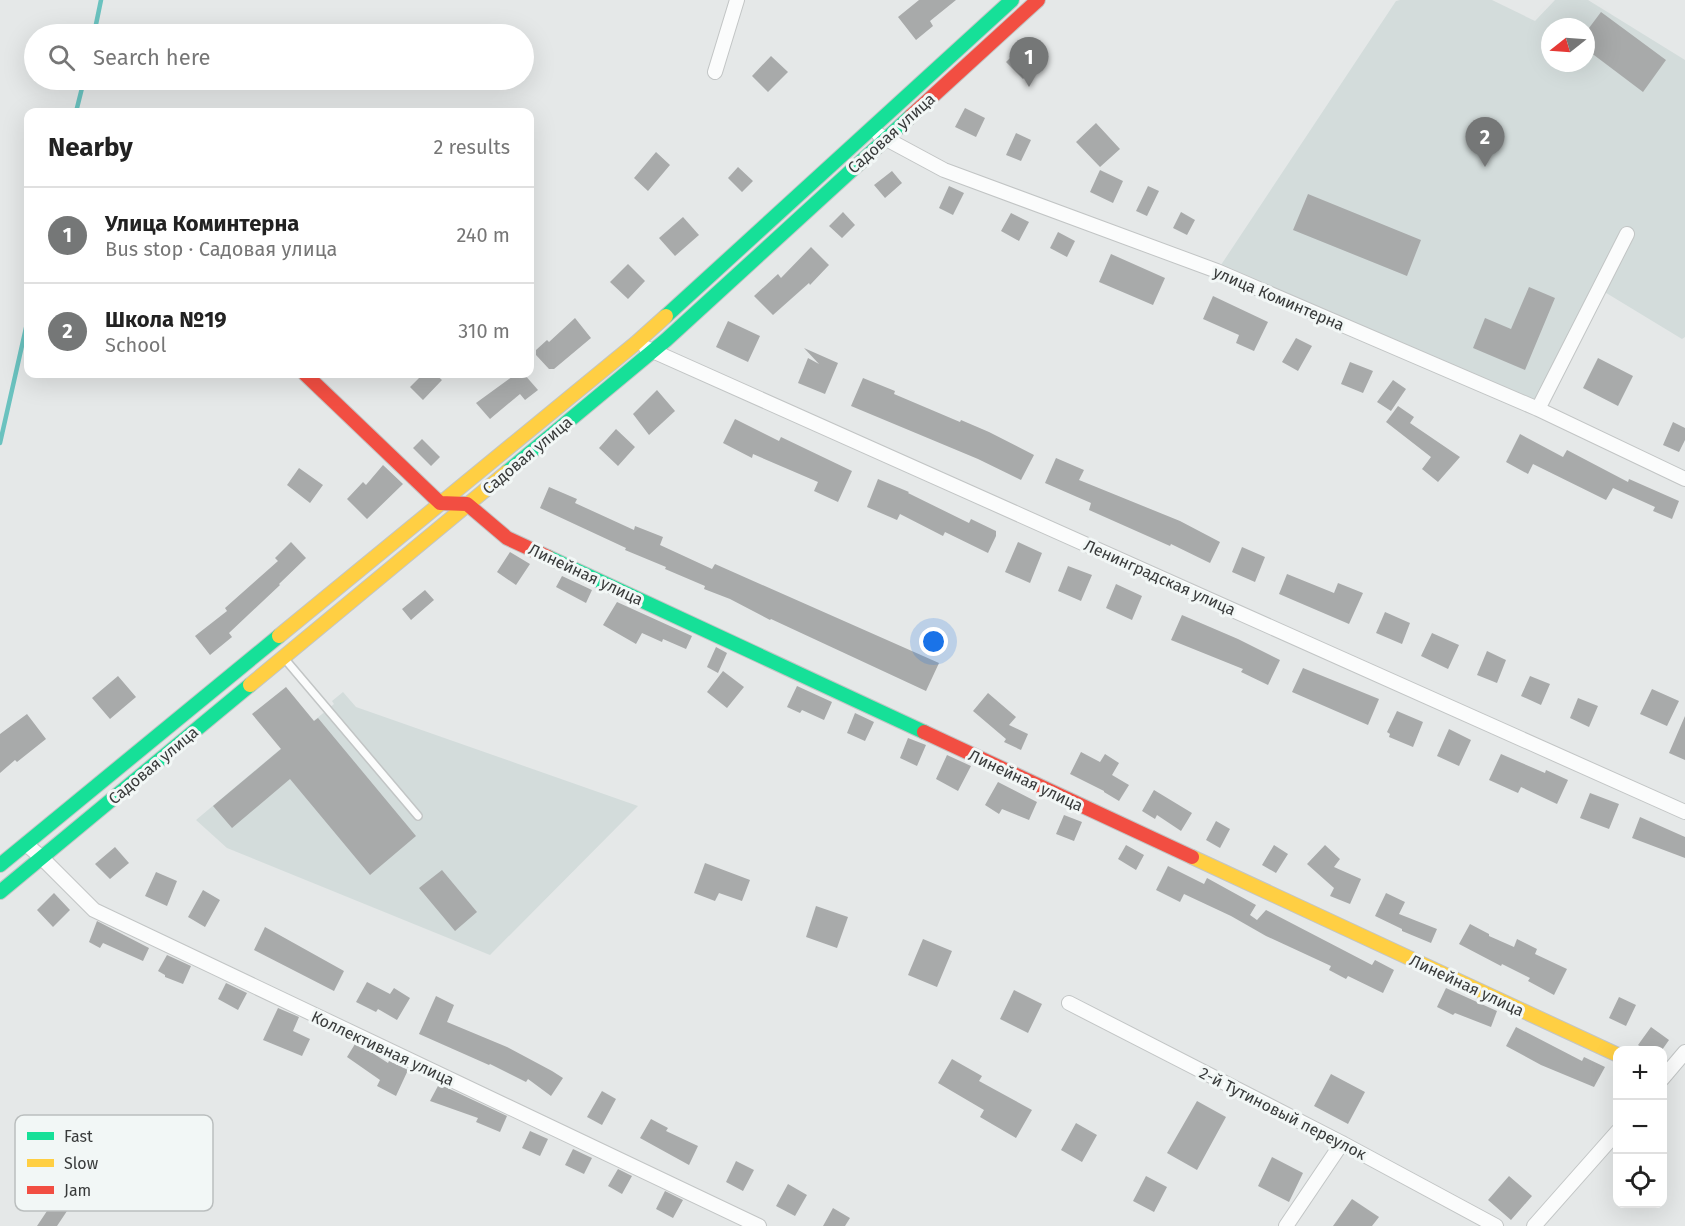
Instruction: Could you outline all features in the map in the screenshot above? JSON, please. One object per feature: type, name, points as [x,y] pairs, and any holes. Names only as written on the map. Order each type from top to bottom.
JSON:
[{"type":"street","points":[[715,72],[737,0]]},
{"type":"street","name":"Садовая улица","points":[[0,865],[636,343],[1012,0]]},
{"type":"street","name":"Садовая улица","points":[[0,892],[282,656],[653,351],[1038,0]]},
{"type":"street","name":"улица Коминтерна","points":[[868,131],[886,138],[944,170],[1216,271],[1538,409],[1685,479]]},
{"type":"street","points":[[1538,409],[1626,234]]},
{"type":"street","name":"Ленинградская улица","points":[[636,343],[1685,812]]},
{"type":"street","points":[[309,378],[440,503],[467,504]]},
{"type":"street","name":"Линейная улица","points":[[467,504],[507,538],[1613,1053]]},
{"type":"street","name":"Коллективная улица","points":[[26,844],[94,910],[759,1226]]},
{"type":"street","name":"2-й Тутиновый переулок","points":[[1069,1003],[1342,1143],[1496,1226]]},
{"type":"street","points":[[1667,1075],[1680,1067],[1685,1052]]},
{"type":"street","points":[[1534,1226],[1613,1136]]},
{"type":"street","points":[[1286,1226],[1342,1143]]},
{"type":"lane","points":[[282,656],[418,816]]},
{"type":"shaded area","points":[[1492,0],[1535,21],[1555,0],[1588,0],[1685,60],[1685,337],[1682,339],[1598,288],[1538,409],[1217,271],[1396,1]]},
{"type":"shaded area","points":[[343,692],[356,707],[638,806],[490,955],[227,848],[196,820],[334,704],[332,701]]},
{"type":"building","points":[[919,0],[956,0],[930,21],[933,26],[916,40],[898,17]]},
{"type":"building","points":[[1601,12],[1666,60],[1643,92],[1595,56],[1595,20]]},
{"type":"building","points":[[1021,47],[1038,64],[1023,79],[1006,62]]},
{"type":"building","points":[[771,56],[788,72],[768,92],[752,76]]},
{"type":"building","points":[[965,108],[985,118],[976,137],[955,127]]},
{"type":"building","points":[[1096,123],[1120,149],[1100,167],[1076,142]]},
{"type":"building","points":[[1016,133],[1031,140],[1021,161],[1006,155]]},
{"type":"building","points":[[656,152],[670,165],[648,191],[634,178]]},
{"type":"building","points":[[738,167],[753,181],[742,192],[728,178]]},
{"type":"building","points":[[1100,170],[1123,181],[1113,203],[1090,192]]},
{"type":"building","points":[[892,171],[902,183],[885,198],[874,185]]},
{"type":"building","points":[[949,186],[964,193],[953,215],[939,208]]},
{"type":"building","points":[[1148,186],[1159,191],[1147,216],[1136,211]]},
{"type":"building","points":[[1308,194],[1421,240],[1407,276],[1293,230]]},
{"type":"building","points":[[843,212],[855,225],[842,238],[829,226]]},
{"type":"building","points":[[1181,212],[1195,220],[1187,235],[1173,228]]},
{"type":"building","points":[[1011,213],[1029,222],[1019,241],[1001,231]]},
{"type":"building","points":[[683,217],[699,235],[675,256],[659,238]]},
{"type":"building","points":[[1058,232],[1075,241],[1067,257],[1050,248]]},
{"type":"building","points":[[811,247],[829,265],[810,285],[809,283],[773,315],[754,296],[778,274],[781,278]]},
{"type":"building","points":[[1111,254],[1165,278],[1153,305],[1099,282]]},
{"type":"building","points":[[628,264],[645,281],[628,299],[610,282]]},
{"type":"building","points":[[1529,287],[1555,298],[1525,370],[1473,348],[1485,318],[1511,329]]},
{"type":"building","points":[[1213,296],[1268,322],[1254,351],[1236,343],[1239,335],[1203,319]]},
{"type":"building","points":[[575,318],[591,338],[554,369],[549,369],[536,355],[536,350],[547,340],[549,342]]},
{"type":"building","points":[[728,321],[760,336],[748,362],[716,347]]},
{"type":"building","points":[[1296,338],[1312,346],[1298,371],[1282,362]]},
{"type":"building","points":[[804,348],[838,363],[825,394],[798,383],[808,358],[819,364]]},
{"type":"building","points":[[1598,358],[1633,376],[1618,406],[1583,388]]},
{"type":"building","points":[[1350,362],[1373,371],[1363,393],[1341,384]]},
{"type":"building","points":[[419,378],[442,380],[423,400],[410,387]]},
{"type":"building","points":[[510,378],[528,378],[538,390],[525,400],[520,394],[490,419],[476,403]]},
{"type":"building","points":[[863,378],[895,391],[894,394],[989,432],[1034,455],[1021,480],[978,459],[851,406]]},
{"type":"building","points":[[1393,380],[1406,389],[1391,411],[1377,402]]},
{"type":"building","points":[[657,390],[675,411],[649,435],[633,414]]},
{"type":"building","points":[[1398,406],[1414,417],[1410,423],[1460,457],[1438,482],[1422,469],[1431,457],[1386,422]]},
{"type":"building","points":[[735,419],[779,441],[781,437],[852,471],[838,502],[814,491],[818,482],[753,454],[752,458],[723,443]]},
{"type":"building","points":[[1673,422],[1685,428],[1685,440],[1679,452],[1663,445]]},
{"type":"building","points":[[616,429],[635,447],[618,466],[599,448]]},
{"type":"building","points":[[1520,434],[1563,457],[1567,450],[1628,482],[1629,479],[1679,501],[1672,519],[1653,511],[1655,507],[1613,488],[1606,500],[1533,464],[1528,474],[1506,462]]},
{"type":"building","points":[[422,439],[440,457],[431,466],[413,448]]},
{"type":"building","points":[[1056,458],[1084,470],[1079,480],[1180,521],[1220,542],[1210,563],[1089,510],[1091,503],[1045,483]]},
{"type":"building","points":[[383,465],[403,484],[367,519],[347,499],[363,482],[366,485]]},
{"type":"building","points":[[299,468],[323,485],[310,503],[287,485]]},
{"type":"building","points":[[878,479],[969,523],[971,519],[996,531],[988,553],[945,532],[943,536],[900,514],[897,520],[867,507]]},
{"type":"building","points":[[549,487],[577,499],[575,503],[634,530],[635,526],[663,537],[660,545],[712,569],[715,564],[939,663],[926,691],[704,589],[705,586],[540,508]]},
{"type":"building","points":[[291,542],[306,558],[229,633],[232,637],[210,655],[195,636],[227,611],[225,608],[278,561],[275,558]]},
{"type":"building","points":[[1018,542],[1042,553],[1030,583],[1005,572]]},
{"type":"building","points":[[1242,547],[1265,557],[1255,582],[1232,572]]},
{"type":"building","points":[[510,552],[530,564],[516,585],[497,572]]},
{"type":"building","points":[[1068,566],[1092,575],[1081,601],[1058,591]]},
{"type":"building","points":[[1287,574],[1334,593],[1338,583],[1363,593],[1349,624],[1279,594]]},
{"type":"building","points":[[562,576],[592,590],[586,603],[556,587]]},
{"type":"building","points":[[1116,584],[1142,596],[1132,620],[1106,608]]},
{"type":"building","points":[[425,590],[434,600],[411,620],[402,609]]},
{"type":"building","points":[[617,602],[692,636],[686,649],[642,633],[636,644],[603,625]]},
{"type":"building","points":[[1385,612],[1410,623],[1402,644],[1376,633]]},
{"type":"building","points":[[1182,615],[1280,660],[1268,685],[1241,672],[1243,669],[1171,640]]},
{"type":"building","points":[[1432,633],[1459,645],[1448,669],[1421,656]]},
{"type":"building","points":[[716,647],[727,653],[718,673],[707,667]]},
{"type":"building","points":[[1487,651],[1506,660],[1497,683],[1477,675]]},
{"type":"building","points":[[1303,668],[1379,699],[1368,725],[1292,692]]},
{"type":"building","points":[[723,671],[744,687],[727,708],[707,692]]},
{"type":"building","points":[[118,676],[136,697],[110,719],[92,698]]},
{"type":"building","points":[[1530,676],[1550,684],[1541,705],[1521,696]]},
{"type":"building","points":[[797,686],[832,702],[824,720],[802,710],[800,713],[787,707]]},
{"type":"building","points":[[286,687],[314,721],[318,718],[416,836],[370,875],[290,779],[232,828],[213,806],[281,749],[252,714]]},
{"type":"building","points":[[1652,689],[1679,701],[1667,726],[1640,714]]},
{"type":"building","points":[[988,693],[1016,717],[1009,725],[1028,734],[1021,750],[1004,742],[1006,739],[973,711]]},
{"type":"building","points":[[1578,698],[1598,706],[1589,727],[1570,718]]},
{"type":"building","points":[[1397,711],[1423,722],[1413,747],[1389,737],[1390,734],[1387,732]]},
{"type":"building","points":[[855,713],[874,722],[865,741],[847,733]]},
{"type":"building","points":[[27,714],[46,739],[0,773],[0,734]]},
{"type":"building","points":[[1685,716],[1685,760],[1669,753]]},
{"type":"building","points":[[1449,729],[1471,740],[1459,766],[1437,756]]},
{"type":"building","points":[[908,738],[926,745],[917,766],[900,758]]},
{"type":"building","points":[[1081,752],[1100,762],[1105,754],[1119,763],[1112,775],[1129,785],[1119,801],[1070,774]]},
{"type":"building","points":[[1501,754],[1568,780],[1557,804],[1521,787],[1518,793],[1489,780]]},
{"type":"building","points":[[947,755],[971,766],[958,791],[936,779]]},
{"type":"building","points":[[998,782],[1037,802],[1029,820],[1002,809],[999,814],[985,805]]},
{"type":"building","points":[[1154,790],[1192,813],[1181,831],[1157,815],[1155,819],[1142,811]]},
{"type":"building","points":[[1590,793],[1619,804],[1609,829],[1580,818]]},
{"type":"building","points":[[1064,815],[1082,822],[1074,841],[1056,834]]},
{"type":"building","points":[[1640,817],[1685,837],[1685,858],[1632,838]]},
{"type":"building","points":[[1216,821],[1230,829],[1220,848],[1206,840]]},
{"type":"building","points":[[1126,845],[1144,855],[1136,870],[1118,859]]},
{"type":"building","points":[[1274,845],[1288,854],[1276,873],[1262,865]]},
{"type":"building","points":[[1325,845],[1340,859],[1334,867],[1361,879],[1350,904],[1330,896],[1334,888],[1307,864]]},
{"type":"building","points":[[115,847],[129,863],[110,879],[95,864]]},
{"type":"building","points":[[705,863],[750,880],[742,901],[719,893],[715,901],[694,893]]},
{"type":"building","points":[[1168,866],[1204,884],[1207,878],[1256,905],[1250,915],[1257,920],[1266,910],[1372,965],[1375,960],[1394,970],[1383,993],[1348,976],[1346,979],[1329,970],[1331,966],[1184,894],[1180,902],[1156,890]]},
{"type":"building","points":[[442,870],[477,912],[455,931],[419,888]]},
{"type":"building","points":[[156,872],[177,881],[167,906],[145,896]]},
{"type":"building","points":[[203,890],[220,900],[205,927],[188,917]]},
{"type":"building","points":[[54,893],[70,910],[53,927],[37,910]]},
{"type":"building","points":[[1386,893],[1405,902],[1399,914],[1437,929],[1431,943],[1375,916]]},
{"type":"building","points":[[816,906],[848,917],[837,948],[806,937]]},
{"type":"building","points":[[97,921],[149,948],[143,961],[103,943],[100,948],[89,942]]},
{"type":"building","points":[[1470,924],[1489,936],[1514,947],[1517,939],[1537,949],[1535,954],[1567,969],[1554,995],[1528,981],[1530,978],[1459,944]]},
{"type":"building","points":[[265,927],[344,971],[334,991],[254,950]]},
{"type":"building","points":[[923,939],[952,951],[937,987],[908,975]]},
{"type":"building","points":[[167,955],[191,966],[183,984],[165,977],[158,971]]},
{"type":"building","points":[[367,982],[390,994],[394,988],[410,998],[397,1020],[378,1009],[376,1012],[356,1002]]},
{"type":"building","points":[[226,983],[247,993],[238,1010],[218,999]]},
{"type":"building","points":[[1446,988],[1497,1011],[1491,1027],[1455,1013],[1453,1015],[1437,1007]]},
{"type":"building","points":[[1014,990],[1042,1004],[1028,1033],[1000,1019]]},
{"type":"building","points":[[436,996],[454,1005],[447,1022],[507,1047],[563,1078],[551,1096],[528,1079],[526,1082],[419,1034]]},
{"type":"building","points":[[1619,997],[1636,1005],[1626,1026],[1609,1018]]},
{"type":"building","points":[[278,1008],[299,1017],[293,1031],[310,1039],[302,1056],[263,1040]]},
{"type":"building","points":[[1516,1027],[1582,1061],[1584,1057],[1605,1067],[1594,1087],[1541,1065],[1506,1046]]},
{"type":"building","points":[[1651,1027],[1669,1040],[1665,1046],[1638,1045]]},
{"type":"building","points":[[355,1044],[388,1063],[389,1061],[408,1070],[396,1096],[377,1086],[380,1080],[347,1057]]},
{"type":"building","points":[[952,1059],[982,1076],[979,1081],[1032,1110],[1016,1138],[980,1117],[984,1110],[938,1083]]},
{"type":"building","points":[[1331,1074],[1365,1092],[1348,1124],[1314,1106]]},
{"type":"building","points":[[439,1084],[507,1116],[500,1132],[476,1122],[478,1118],[430,1101]]},
{"type":"building","points":[[602,1091],[616,1099],[602,1125],[587,1117]]},
{"type":"building","points":[[1197,1101],[1226,1117],[1197,1170],[1167,1153]]},
{"type":"building","points":[[651,1119],[668,1128],[666,1131],[698,1146],[689,1165],[640,1138]]},
{"type":"building","points":[[1076,1123],[1097,1135],[1082,1162],[1061,1150]]},
{"type":"building","points":[[530,1131],[548,1139],[540,1156],[522,1148]]},
{"type":"building","points":[[573,1149],[592,1158],[584,1174],[565,1165]]},
{"type":"building","points":[[1272,1157],[1303,1173],[1289,1202],[1258,1186]]},
{"type":"building","points":[[736,1161],[754,1170],[743,1191],[726,1182]]},
{"type":"building","points":[[618,1169],[632,1176],[622,1194],[608,1186]]},
{"type":"building","points":[[1146,1176],[1167,1187],[1154,1212],[1133,1201]]},
{"type":"building","points":[[1509,1176],[1532,1196],[1511,1220],[1488,1200]]},
{"type":"building","points":[[788,1184],[807,1195],[795,1216],[776,1206]]},
{"type":"building","points":[[665,1191],[683,1200],[673,1218],[656,1209]]},
{"type":"building","points":[[1352,1199],[1379,1217],[1372,1226],[1333,1226]]},
{"type":"building","points":[[833,1208],[850,1218],[845,1226],[823,1226]]},
{"type":"building","points":[[47,1211],[67,1211],[57,1226],[37,1226]]},
{"type":"waterway","points":[[96,24],[101,0]]},
{"type":"waterway","points":[[77,108],[82,90]]},
{"type":"waterway","points":[[0,443],[24,337]]},
{"type":"traffic: fast","points":[[666,316],[1012,0]]},
{"type":"traffic: fast","points":[[507,472],[666,340],[911,116]]},
{"type":"traffic: fast","points":[[548,557],[924,732]]},
{"type":"traffic: fast","points":[[0,865],[279,636]]},
{"type":"traffic: fast","points":[[0,892],[250,685]]},
{"type":"traffic: slow","points":[[279,636],[666,316]]},
{"type":"traffic: slow","points":[[250,685],[507,472]]},
{"type":"traffic: slow","points":[[1192,857],[1613,1053]]},
{"type":"traffic: jam","points":[[911,116],[1038,0]]},
{"type":"traffic: jam","points":[[309,378],[440,503],[467,504],[507,538],[548,557]]},
{"type":"traffic: jam","points":[[924,732],[1192,857]]},
{"type":"place","name":"Улица Коминтерна","points":[[1029,87]]},
{"type":"place","name":"Школа №19","points":[[1485,167]]}]
